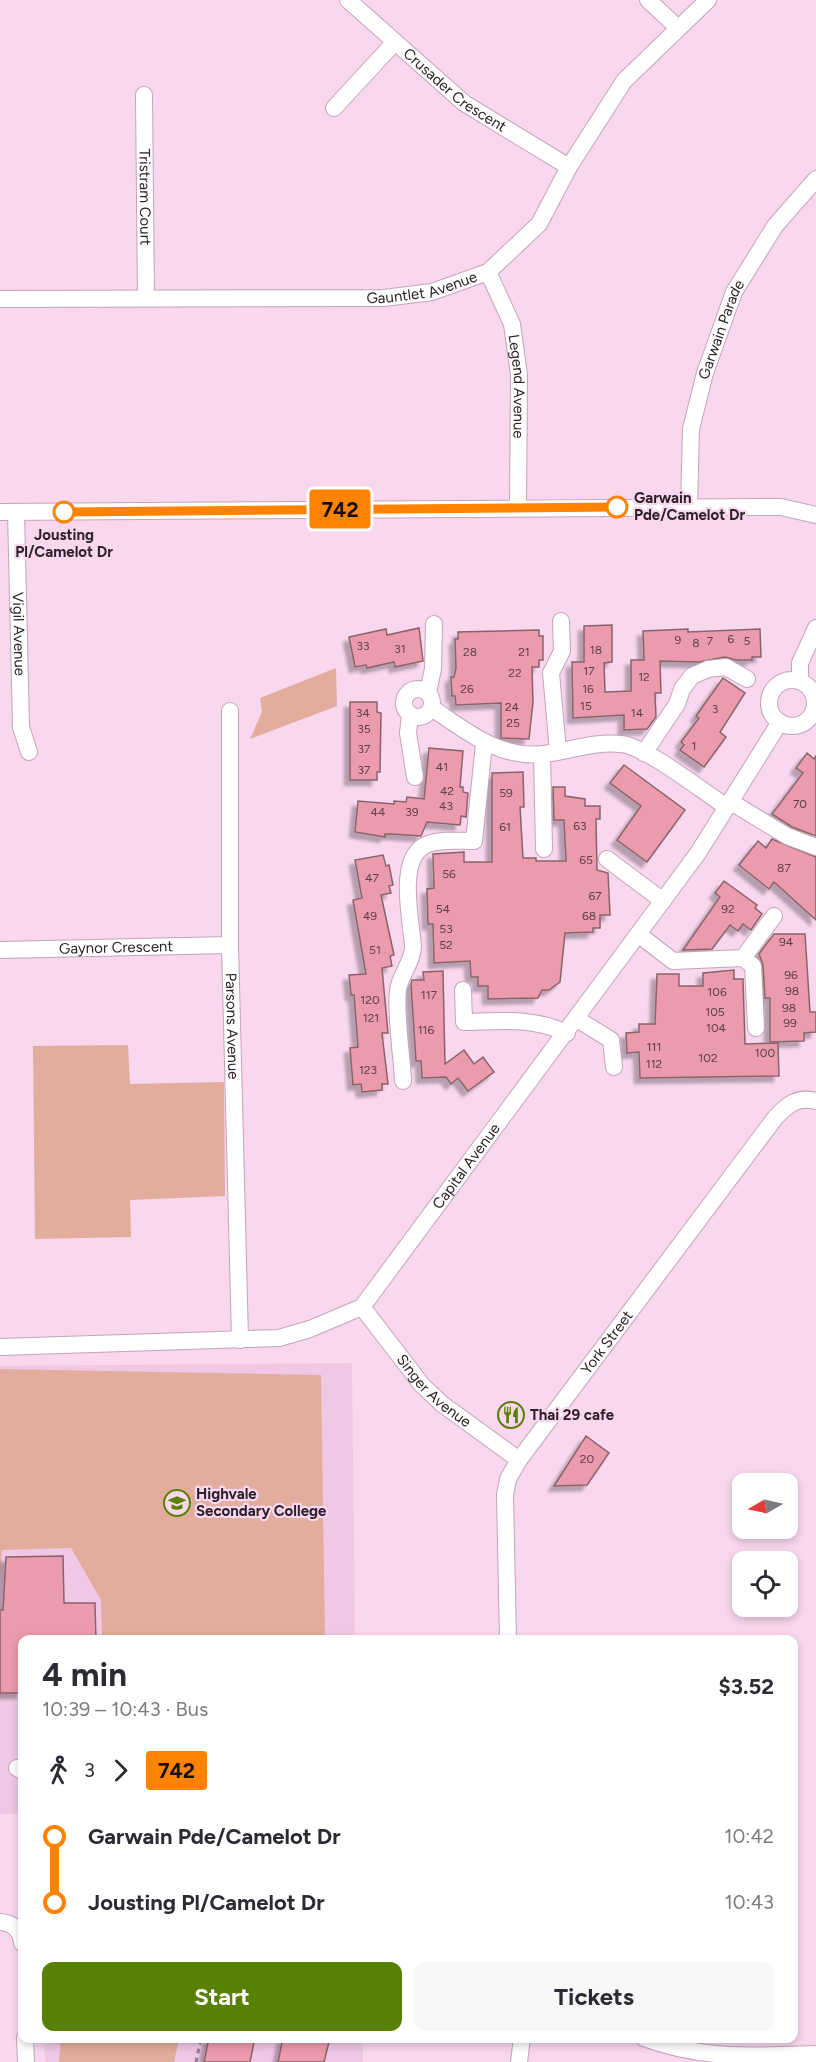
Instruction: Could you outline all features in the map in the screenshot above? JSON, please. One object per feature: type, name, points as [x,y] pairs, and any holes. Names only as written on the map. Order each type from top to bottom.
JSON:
[{"type":"street","name":"Crusader Crescent","points":[[348,0],[464,103],[569,167]]},
{"type":"street","points":[[648,0],[678,28]]},
{"type":"street","name":"Gauntlet Avenue","points":[[0,299],[384,298],[432,292],[488,272],[539,224],[569,167],[624,81],[708,0]]},
{"type":"street","points":[[334,108],[394,43]]},
{"type":"street","name":"Tristram Court","points":[[144,95],[146,298]]},
{"type":"street","name":"Garwain Parade","points":[[689,507],[691,429],[705,373],[735,292],[774,226],[816,179]]},
{"type":"street","name":"Legend Avenue","points":[[488,272],[512,324],[519,375],[518,508]]},
{"type":"street","points":[[8,512],[781,507],[816,515]]},
{"type":"street","name":"Vigil Avenue","points":[[8,512],[21,728],[29,752]]},
{"type":"street","points":[[544,849],[550,753],[551,673],[562,651],[561,621]]},
{"type":"street","points":[[410,715],[424,716],[430,700],[434,624]]},
{"type":"street","points":[[801,681],[800,663],[816,628]]},
{"type":"street","points":[[644,753],[692,676],[708,669],[726,667],[747,679]]},
{"type":"street","points":[[801,681],[813,691],[815,713],[802,724],[794,726],[780,722],[770,709],[771,693],[782,682],[801,681]]},
{"type":"street","points":[[415,777],[408,733],[410,715],[404,706],[408,694],[418,689],[484,744],[514,753],[550,753],[590,744],[623,744],[644,753],[729,805],[787,836],[816,847]]},
{"type":"street","name":"Parsons Avenue","points":[[230,711],[230,945],[240,1340]]},
{"type":"street","name":"Capital Avenue","points":[[362,1307],[663,901],[729,805],[780,722]]},
{"type":"street","points":[[403,1081],[398,990],[413,949],[407,887],[415,858],[426,844],[474,841],[484,744]]},
{"type":"street","points":[[607,858],[663,901]]},
{"type":"street","points":[[743,958],[774,916]]},
{"type":"street","points":[[638,934],[673,962],[743,958],[753,966],[756,1028]]},
{"type":"street","name":"Gaynor Crescent","points":[[0,950],[230,945]]},
{"type":"street","points":[[463,990],[464,1022],[530,1020],[546,1023],[567,1033]]},
{"type":"street","points":[[577,1019],[611,1040],[615,1067]]},
{"type":"street","name":"York Street","points":[[508,1635],[505,1496],[508,1479],[519,1460],[775,1118],[787,1105],[798,1100],[816,1101]]},
{"type":"street","points":[[0,1347],[279,1338],[310,1329],[362,1307]]},
{"type":"street","name":"Singer Avenue","points":[[362,1307],[422,1385],[441,1404],[519,1460]]},
{"type":"street","points":[[0,1922],[9,1923],[18,1928]]},
{"type":"street","points":[[25,2043],[26,2062]]},
{"type":"street","points":[[519,2062],[521,2043]]},
{"type":"street","points":[[660,2043],[682,2050],[721,2056],[816,2054]]},
{"type":"path","points":[[196,2062],[200,2043]]},
{"type":"shaded area","points":[[336,668],[337,706],[250,739],[262,712],[260,698]]},
{"type":"shaded area","points":[[128,1045],[130,1084],[224,1082],[225,1196],[130,1200],[131,1237],[35,1239],[33,1046]]},
{"type":"shaded area","name":"Highvale Secondary College","points":[[352,1363],[355,1635],[18,1635],[18,1814],[0,1814],[0,1366]]},
{"type":"shaded area","name":"Highvale Secondary College","points":[[0,1369],[321,1375],[325,1635],[102,1635],[101,1600],[71,1548],[2,1550],[0,1580]]},
{"type":"shaded area","points":[[44,2043],[363,2043],[363,2062],[45,2062]]},
{"type":"shaded area","points":[[61,2043],[178,2043],[174,2062],[59,2062]]},
{"type":"building","points":[[612,625],[612,662],[604,663],[605,692],[631,691],[631,660],[644,660],[643,631],[760,629],[761,657],[752,657],[752,660],[725,657],[699,662],[660,661],[661,693],[655,693],[656,717],[647,729],[624,730],[624,715],[573,718],[572,662],[584,662],[584,626]]},
{"type":"building","points":[[419,628],[423,661],[395,667],[394,662],[367,668],[366,665],[355,667],[349,637],[386,629],[387,635]]},
{"type":"building","points":[[539,630],[539,636],[543,636],[543,660],[539,660],[539,667],[532,667],[533,702],[529,739],[501,738],[501,703],[456,705],[455,696],[452,696],[451,677],[454,677],[456,668],[455,639],[458,639],[458,632]]},
{"type":"building","points":[[723,678],[745,693],[720,732],[726,737],[704,767],[680,750],[684,745],[681,742],[699,718],[696,716]]},
{"type":"building","points":[[350,702],[377,702],[377,712],[381,713],[380,772],[377,772],[377,780],[350,780]]},
{"type":"building","points":[[429,748],[463,751],[460,787],[463,787],[463,792],[468,793],[466,817],[461,816],[460,825],[427,822],[421,836],[385,834],[385,837],[355,832],[358,801],[394,804],[394,801],[406,802],[407,797],[424,799]]},
{"type":"building","points":[[807,753],[814,759],[816,756],[816,836],[792,827],[772,814],[803,773],[796,768]]},
{"type":"building","points":[[624,765],[685,810],[647,862],[617,840],[641,806],[610,783]]},
{"type":"building","points":[[523,772],[524,807],[520,807],[523,858],[536,858],[536,861],[566,861],[564,820],[554,820],[553,787],[565,787],[565,796],[585,799],[585,806],[600,806],[600,819],[596,819],[597,870],[608,873],[610,915],[600,915],[600,928],[593,928],[593,932],[565,933],[560,982],[549,990],[542,990],[538,998],[488,999],[488,986],[478,986],[478,977],[471,977],[470,961],[434,963],[433,924],[428,924],[427,889],[434,888],[433,854],[464,852],[464,862],[492,862],[492,773]]},
{"type":"building","points":[[772,839],[816,857],[816,920],[774,882],[769,889],[739,865],[758,841],[766,848]]},
{"type":"building","points":[[383,855],[386,866],[389,865],[393,885],[389,886],[391,893],[381,895],[394,955],[390,956],[392,966],[382,968],[388,1033],[382,1033],[388,1084],[382,1084],[382,1090],[362,1092],[361,1084],[353,1085],[350,1048],[358,1047],[354,995],[351,995],[349,975],[366,974],[353,900],[362,898],[355,860]]},
{"type":"building","points":[[724,881],[757,905],[755,908],[762,914],[751,930],[743,924],[738,931],[730,925],[712,949],[683,950],[720,897],[715,893]]},
{"type":"building","points":[[774,934],[805,934],[810,1012],[816,1012],[816,1032],[804,1033],[804,1041],[770,1042],[770,998],[765,998],[763,965],[759,954]]},
{"type":"building","points":[[734,970],[734,979],[743,979],[745,1044],[778,1043],[779,1076],[640,1078],[639,1052],[627,1053],[626,1033],[639,1032],[639,1024],[655,1024],[657,974],[679,974],[679,986],[703,986],[703,973]]},
{"type":"building","points":[[443,971],[445,1064],[464,1050],[474,1064],[483,1057],[494,1072],[468,1091],[458,1078],[451,1084],[446,1077],[422,1078],[421,1061],[416,1061],[412,980],[424,980],[423,972]]},
{"type":"building","points":[[586,1436],[609,1453],[587,1485],[554,1486]]},
{"type":"building","points":[[63,1556],[64,1603],[95,1603],[96,1635],[18,1635],[18,1693],[0,1693],[0,1610],[3,1610],[6,1557]]},
{"type":"building","points":[[208,2043],[254,2043],[250,2062],[204,2062]]},
{"type":"building","points":[[282,2043],[329,2043],[324,2062],[278,2062]]},
{"type":"bus line","name":"742","points":[[64,512],[617,507]]},
{"type":"place","name":"Garwain Pde/Camelot Dr","points":[[617,507]]},
{"type":"place","name":"Jousting Pl/Camelot Dr","points":[[64,512]]},
{"type":"place","name":"Thai 29 cafe","points":[[511,1415]]},
{"type":"place","name":"Highvale Secondary College","points":[[177,1503]]}]
